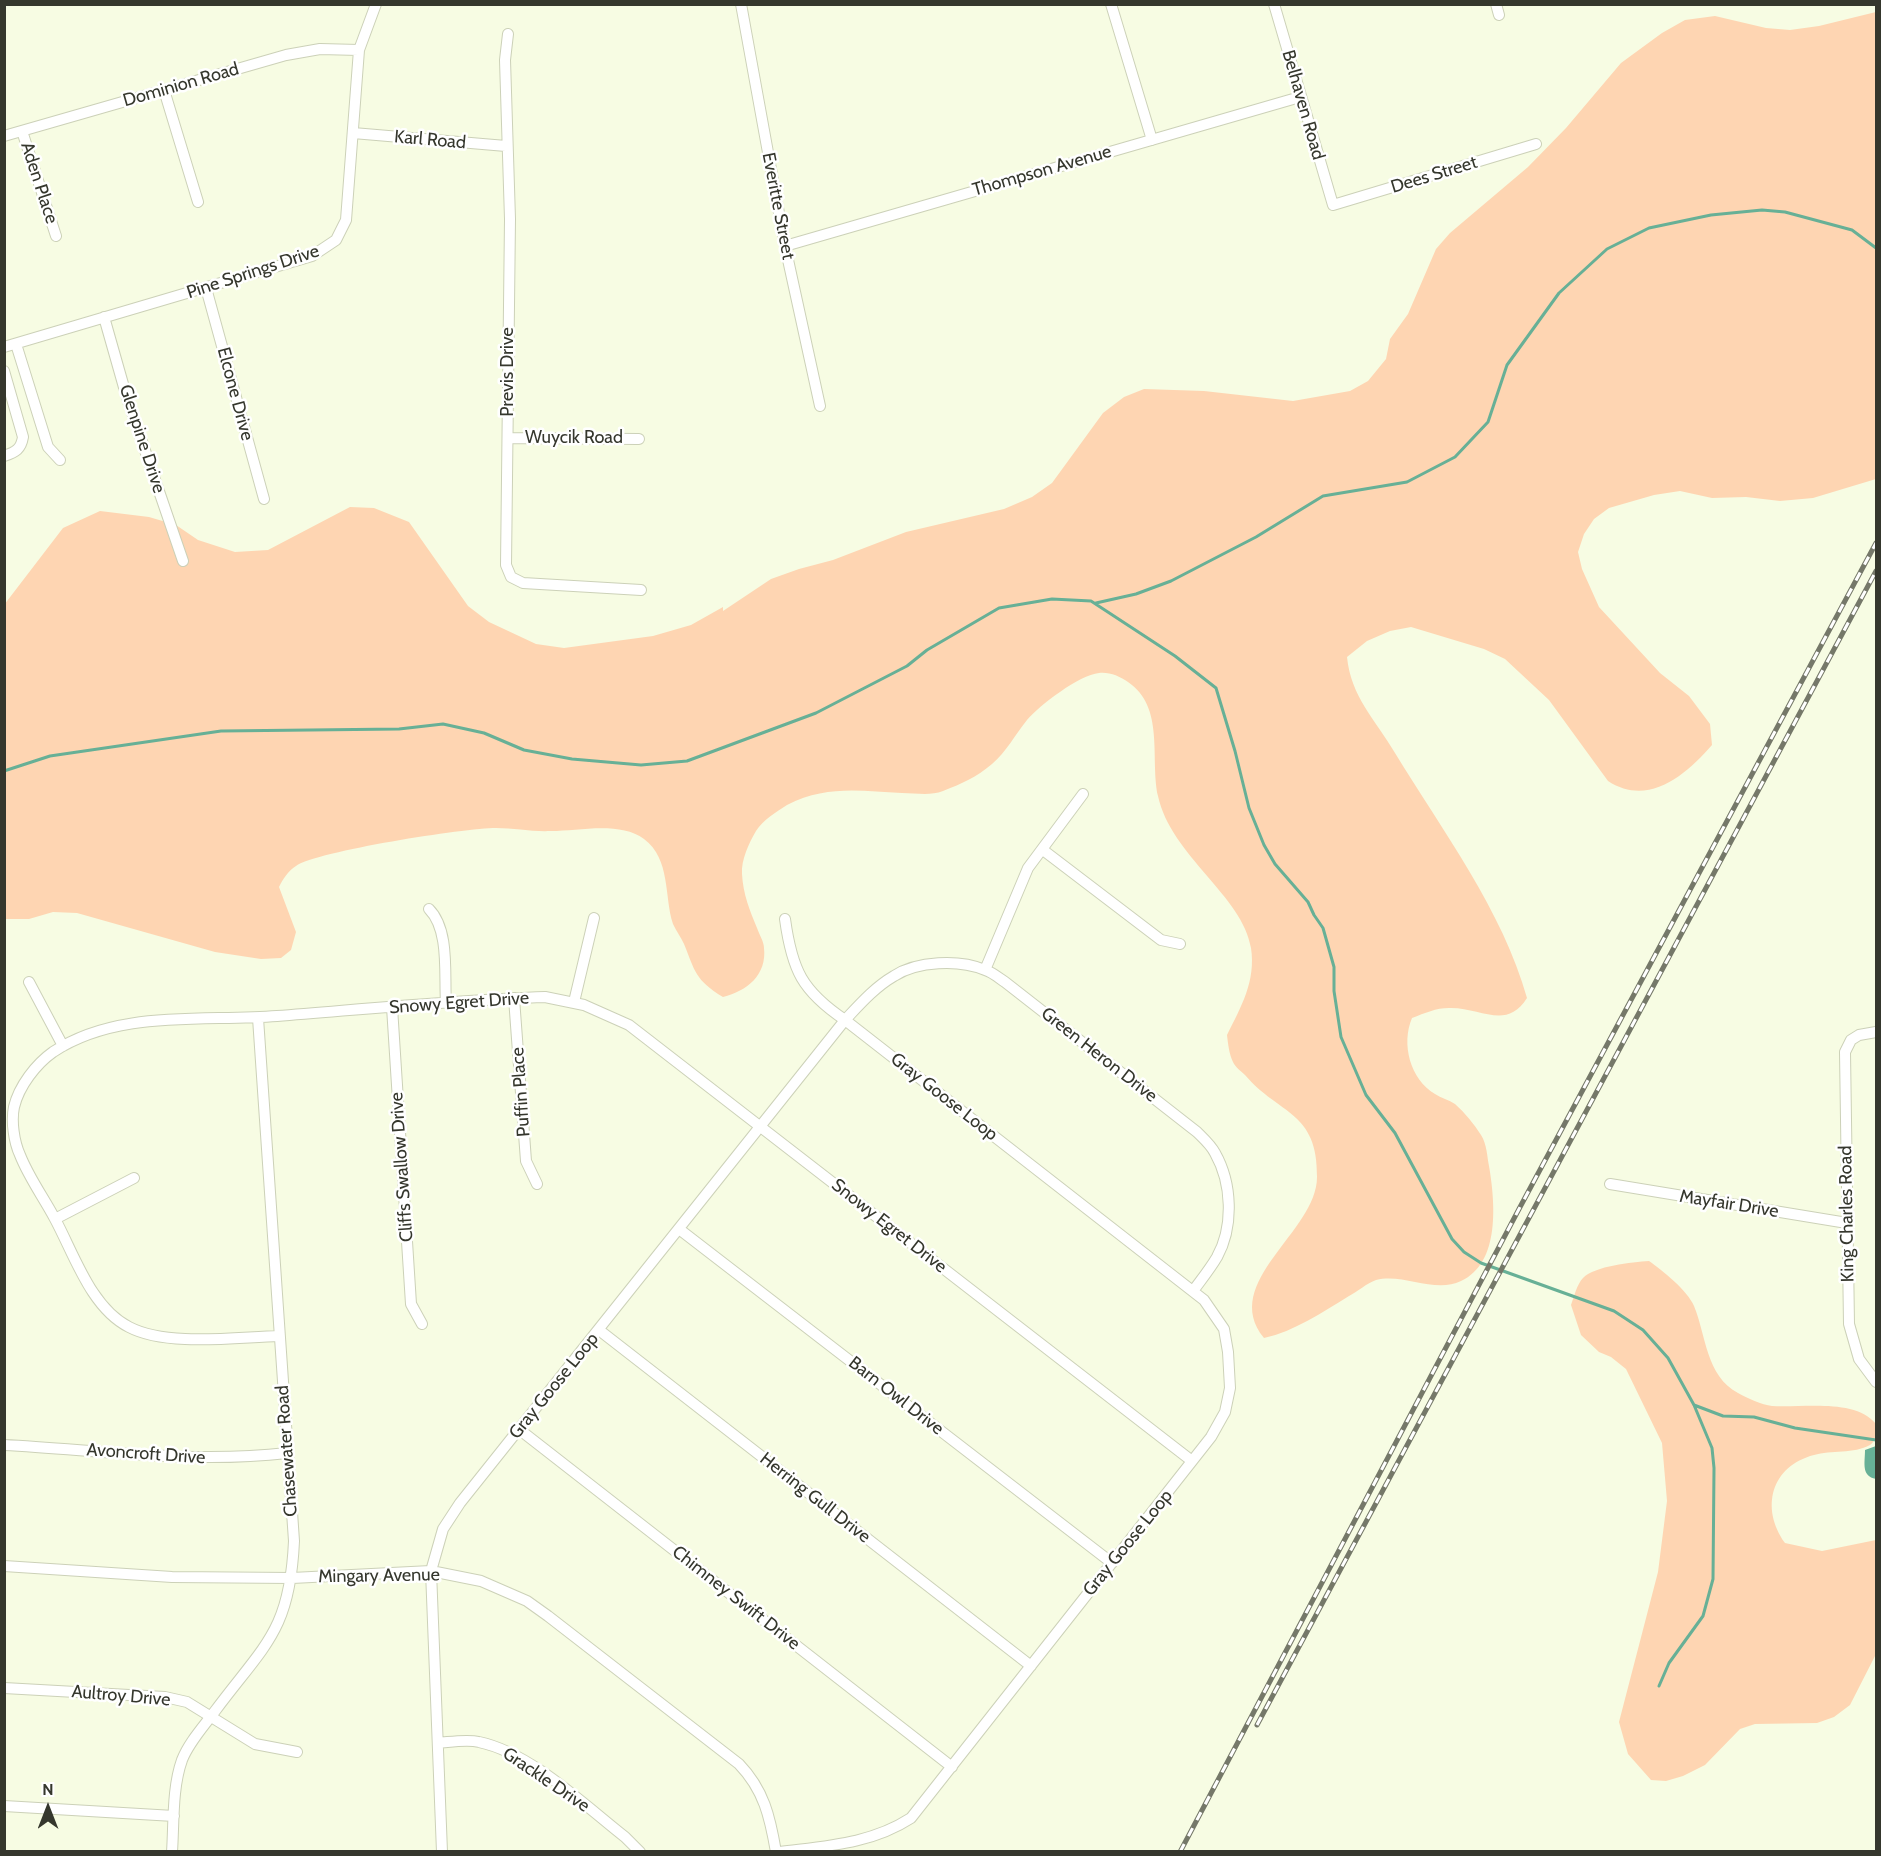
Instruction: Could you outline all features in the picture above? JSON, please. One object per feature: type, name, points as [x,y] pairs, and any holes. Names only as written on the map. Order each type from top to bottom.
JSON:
[{"type":"street","name":"Pine Springs Drive","points":[[4,348],[312,256],[336,240],[346,220],[359,50],[376,4]]},
{"type":"street","name":"Everitte Street","points":[[741,4],[785,246],[820,406]]},
{"type":"street","points":[[1111,4],[1152,140]]},
{"type":"street","name":"Belhaven Road","points":[[1274,4],[1333,206]]},
{"type":"street","name":"Previs Drive","points":[[508,34],[504,60],[510,219],[506,565],[512,577],[523,584],[641,590]]},
{"type":"street","name":"Dominion Road","points":[[4,136],[305,50],[359,50]]},
{"type":"street","points":[[164,90],[198,202]]},
{"type":"street","name":"Thompson Avenue","points":[[785,246],[1300,97]]},
{"type":"street","name":"Aden Place","points":[[22,131],[56,236]]},
{"type":"street","name":"Karl Road","points":[[353,133],[506,146]]},
{"type":"street","name":"Dees Street","points":[[1333,206],[1536,144]]},
{"type":"street","name":"Elcone Drive","points":[[206,288],[264,499]]},
{"type":"street","name":"Glenpine Drive","points":[[104,317],[127,398],[183,561]]},
{"type":"street","points":[[16,344],[48,447],[60,460]]},
{"type":"street","points":[[4,371],[23,437],[21,446],[15,453],[4,456]]},
{"type":"street","name":"Wuycik Road","points":[[508,438],[639,439]]},
{"type":"street","points":[[985,969],[1028,868],[1083,794]]},
{"type":"street","points":[[1043,850],[1161,940],[1180,944]]},
{"type":"street","points":[[429,909],[436,916],[442,936],[446,1003]]},
{"type":"street","points":[[574,1002],[594,918]]},
{"type":"street","points":[[785,919],[791,960],[820,1003],[845,1020]]},
{"type":"street","name":"Green Heron Drive","points":[[845,1020],[877,988],[895,975],[912,968],[948,964],[985,969],[1005,982],[1197,1132],[1214,1151],[1224,1174],[1228,1202],[1227,1231],[1217,1256],[1193,1291]]},
{"type":"street","points":[[29,982],[63,1046]]},
{"type":"street","name":"Snowy Egret Drive","points":[[279,1336],[174,1337],[150,1334],[126,1326],[104,1306],[19,1154],[9,1106],[32,1072],[63,1046],[102,1028],[135,1023],[258,1018],[545,997],[574,1002],[628,1025],[1192,1461]]},
{"type":"street","name":"Puffin Place","points":[[514,998],[526,1161],[537,1184]]},
{"type":"street","name":"Cliffs Swallow Drive","points":[[392,1007],[411,1304],[422,1324]]},
{"type":"street","name":"Chasewater Road","points":[[172,1851],[174,1816],[182,1760],[211,1716],[274,1635],[284,1612],[292,1578],[294,1541],[286,1453],[258,1018]]},
{"type":"street","name":"Gray Goose Loop","points":[[442,1851],[431,1571],[443,1529],[460,1503],[845,1020],[1204,1300],[1224,1329],[1230,1388],[1225,1412],[1192,1461],[911,1818],[892,1830],[841,1845],[778,1851]]},
{"type":"street","name":"King Charles Road","points":[[1876,1032],[1859,1035],[1851,1040],[1845,1052],[1849,1324],[1859,1359],[1876,1381]]},
{"type":"street","points":[[55,1219],[134,1178]]},
{"type":"street","name":"Mayfair Drive","points":[[1610,1184],[1847,1223]]},
{"type":"street","name":"Barn Owl Drive","points":[[679,1229],[1112,1563]]},
{"type":"street","name":"Herring Gull Drive","points":[[599,1330],[1032,1666]]},
{"type":"street","name":"Chimney Swift Drive","points":[[520,1430],[952,1767]]},
{"type":"street","name":"Avoncroft Drive","points":[[4,1445],[191,1459],[237,1459],[286,1453]]},
{"type":"street","name":"Mingary Avenue","points":[[4,1566],[172,1577],[292,1578],[431,1571],[482,1581],[527,1601],[739,1764],[755,1781],[769,1810],[778,1851]]},
{"type":"street","name":"Aultroy Drive","points":[[4,1688],[165,1697],[187,1702],[255,1744],[297,1752]]},
{"type":"street","name":"Grackle Drive","points":[[438,1743],[476,1741],[498,1747],[521,1758],[626,1837],[640,1851]]},
{"type":"street","points":[[4,1806],[174,1816]]},
{"type":"shaded area","points":[[1876,12],[1876,479],[1813,498],[1780,501],[1746,497],[1712,498],[1680,491],[1654,495],[1609,508],[1594,519],[1584,534],[1578,552],[1582,569],[1599,607],[1660,673],[1689,696],[1710,724],[1712,745],[1678,777],[1665,784],[1637,791],[1623,788],[1608,781],[1549,700],[1505,659],[1484,649],[1411,627],[1390,631],[1367,641],[1347,657],[1353,684],[1365,707],[1451,841],[1487,903],[1503,934],[1527,998],[1519,1008],[1502,1015],[1461,1009],[1435,1010],[1412,1018],[1409,1028],[1408,1050],[1419,1079],[1435,1094],[1455,1104],[1462,1111],[1481,1135],[1487,1150],[1493,1196],[1489,1246],[1474,1272],[1461,1281],[1430,1285],[1397,1279],[1376,1280],[1308,1321],[1264,1338],[1253,1317],[1253,1297],[1261,1277],[1313,1197],[1317,1177],[1316,1155],[1304,1126],[1258,1088],[1234,1064],[1227,1035],[1249,983],[1251,948],[1245,929],[1235,911],[1191,857],[1165,818],[1158,796],[1154,734],[1147,705],[1140,693],[1128,682],[1111,674],[1091,675],[1060,692],[1027,720],[992,764],[956,786],[928,794],[829,792],[801,799],[774,813],[756,831],[744,857],[742,869],[749,909],[764,946],[762,966],[759,974],[747,986],[723,997],[701,980],[674,927],[659,857],[644,839],[623,830],[599,828],[544,831],[479,829],[392,841],[309,860],[291,870],[279,887],[296,932],[291,950],[281,958],[261,959],[215,952],[77,913],[53,912],[29,919],[5,919],[4,605],[63,528],[100,511],[149,517],[176,525],[198,540],[235,552],[268,550],[350,507],[374,508],[409,522],[468,606],[489,622],[536,644],[564,648],[653,636],[691,625],[723,607],[723,611],[771,579],[833,560],[906,532],[1004,509],[1032,497],[1052,483],[1103,413],[1124,397],[1144,389],[1204,391],[1293,401],[1350,391],[1368,381],[1386,359],[1390,339],[1408,314],[1436,249],[1450,233],[1528,167],[1566,128],[1621,63],[1662,33],[1685,20],[1715,16],[1766,28],[1790,30],[1819,26]]},
{"type":"shaded area","points":[[1649,1261],[1674,1281],[1691,1300],[1713,1366],[1727,1386],[1755,1401],[1772,1406],[1828,1406],[1855,1410],[1876,1424],[1875,1438],[1870,1445],[1864,1448],[1814,1455],[1788,1468],[1779,1478],[1772,1503],[1777,1530],[1785,1543],[1822,1551],[1876,1540],[1876,1654],[1850,1705],[1834,1717],[1817,1723],[1755,1724],[1740,1729],[1705,1765],[1683,1776],[1666,1781],[1651,1780],[1628,1754],[1619,1722],[1658,1572],[1667,1501],[1662,1443],[1626,1369],[1611,1357],[1599,1352],[1581,1335],[1571,1305],[1583,1278],[1596,1270],[1614,1265]]},
{"type":"shaded area","points":[[1876,1446],[1876,1479],[1866,1472],[1865,1450]]},
{"type":"waterway","points":[[1096,603],[1136,594],[1171,581],[1256,537],[1323,496],[1407,482],[1455,457],[1488,422],[1507,365],[1559,293],[1607,249],[1649,228],[1711,215],[1762,210],[1785,212],[1852,230],[1876,248]]},
{"type":"waterway","points":[[4,771],[50,756],[221,731],[399,729],[443,724],[484,733],[524,750],[572,759],[641,765],[687,761],[816,713],[907,666],[927,650],[999,608],[1052,599],[1091,601],[1175,656],[1216,688],[1249,808],[1264,845],[1275,864],[1308,902],[1323,928],[1334,967],[1334,991],[1341,1037],[1366,1095],[1395,1133],[1452,1239],[1464,1252],[1481,1263],[1614,1311],[1643,1330],[1668,1358],[1694,1405],[1712,1448],[1714,1468],[1713,1579],[1703,1616],[1669,1663],[1659,1686]]},
{"type":"waterway","points":[[1694,1405],[1723,1416],[1754,1417],[1795,1428],[1876,1440]]},
{"type":"railway","points":[[1180,1852],[1519,1209],[1876,543]]},
{"type":"railway","points":[[1257,1725],[1876,571]]}]
